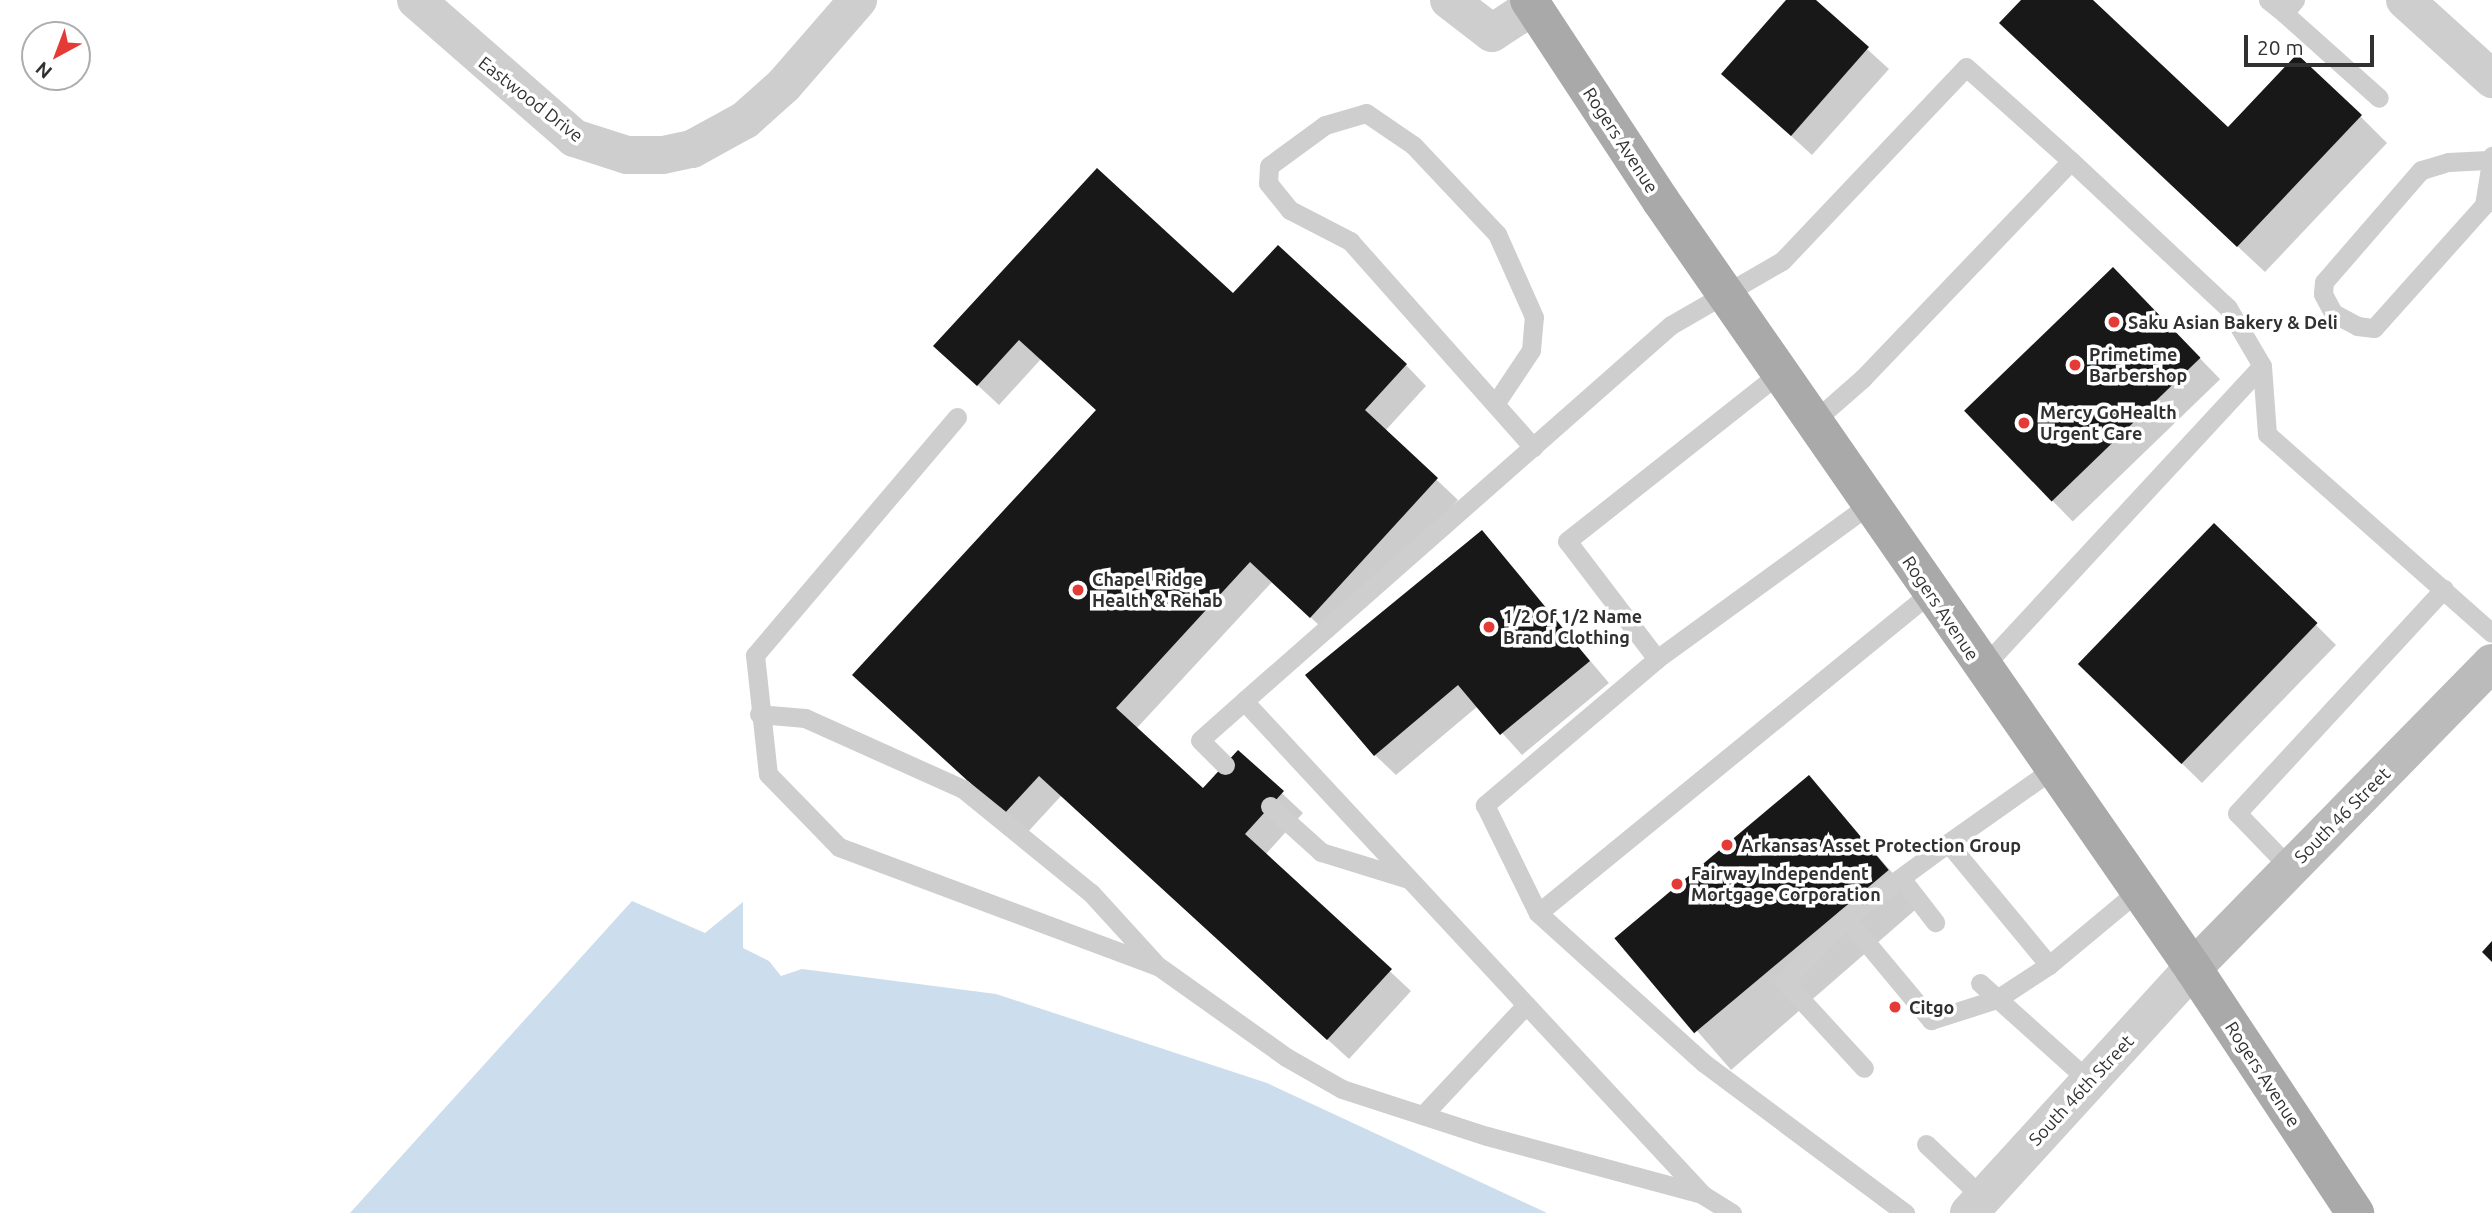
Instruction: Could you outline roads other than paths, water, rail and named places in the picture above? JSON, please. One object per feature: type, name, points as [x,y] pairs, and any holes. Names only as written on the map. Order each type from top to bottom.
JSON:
[{"type":"main road","name":"Rogers Avenue","points":[[1531,3],[1726,297],[2193,968],[2355,1213]]},
{"type":"street","name":"Eastwood Drive","points":[[415,0],[574,138],[628,155],[663,155],[692,149],[744,120],[784,85],[858,0]]},
{"type":"street","points":[[1449,0],[1492,33],[1531,3]]},
{"type":"street","points":[[2405,0],[2492,79]]},
{"type":"street","name":"South 46 Street","points":[[2193,968],[2492,663]]},
{"type":"street","name":"South 46th Street","points":[[1976,1206],[2088,1080],[2193,968]]},
{"type":"lane","points":[[2269,0],[2290,7],[2379,98]]},
{"type":"lane","points":[[1225,765],[1200,740],[1671,325],[1726,297],[1782,261],[1966,67],[2228,308],[2262,366],[2267,434],[2492,633]]},
{"type":"lane","points":[[1495,404],[1531,350],[1534,317],[1497,234],[1413,145],[1366,113],[1325,125],[1269,166],[1268,183],[1290,210],[1350,241],[1533,447]]},
{"type":"lane","points":[[2490,158],[2484,205],[2374,328],[2357,326],[2333,313],[2323,294],[2324,282],[2421,170],[2448,162],[2490,158]]},
{"type":"lane","points":[[1814,421],[1863,378],[2071,161]]},
{"type":"lane","points":[[1982,668],[2262,366]]},
{"type":"lane","points":[[1657,659],[1567,541],[1780,373]]},
{"type":"lane","points":[[957,417],[755,655],[759,713],[768,774],[839,847],[1158,967]]},
{"type":"lane","points":[[1870,504],[1657,659],[1485,805],[1538,913],[1704,1063],[1905,1213]]},
{"type":"lane","points":[[2290,868],[2236,813],[2444,589]]},
{"type":"lane","points":[[1538,913],[1930,593]]},
{"type":"lane","points":[[1244,701],[1703,1195],[1732,1213]]},
{"type":"lane","points":[[759,713],[805,718],[963,789],[1091,893],[1158,967],[1286,1057],[1342,1089],[1423,1115],[1703,1195]]},
{"type":"lane","points":[[1864,1068],[1784,981],[1846,918],[2053,769]]},
{"type":"lane","points":[[1270,806],[1321,852],[1409,879]]},
{"type":"lane","points":[[1948,843],[2049,965]]},
{"type":"lane","points":[[1901,877],[1935,922]]},
{"type":"lane","points":[[1846,918],[1931,1020],[1997,999],[2049,965],[2139,890]]},
{"type":"lane","points":[[1980,983],[2088,1080]]},
{"type":"lane","points":[[1423,1115],[1526,1005]]},
{"type":"lane","points":[[1926,1144],[1976,1206]]},
{"type":"water","points":[[632,901],[705,933],[743,902],[743,948],[769,961],[781,976],[802,969],[996,994],[1267,1083],[1547,1213],[350,1213]]},
{"type":"place","name":"Saku Asian Bakery & Deli","points":[[2114,322]]},
{"type":"place","name":"Primetime Barbershop","points":[[2075,365]]},
{"type":"place","name":"Mercy GoHealth Urgent Care","points":[[2024,423]]},
{"type":"place","name":"Chapel Ridge Health & Rehab","points":[[1078,590]]},
{"type":"place","name":"1/2 Of 1/2 Name Brand Clothing","points":[[1489,627]]},
{"type":"place","name":"Arkansas Asset Protection Group","points":[[1727,845]]},
{"type":"place","name":"Fairway Independent Mortgage Corporation","points":[[1677,884]]},
{"type":"place","name":"Citgo","points":[[1895,1007]]}]
